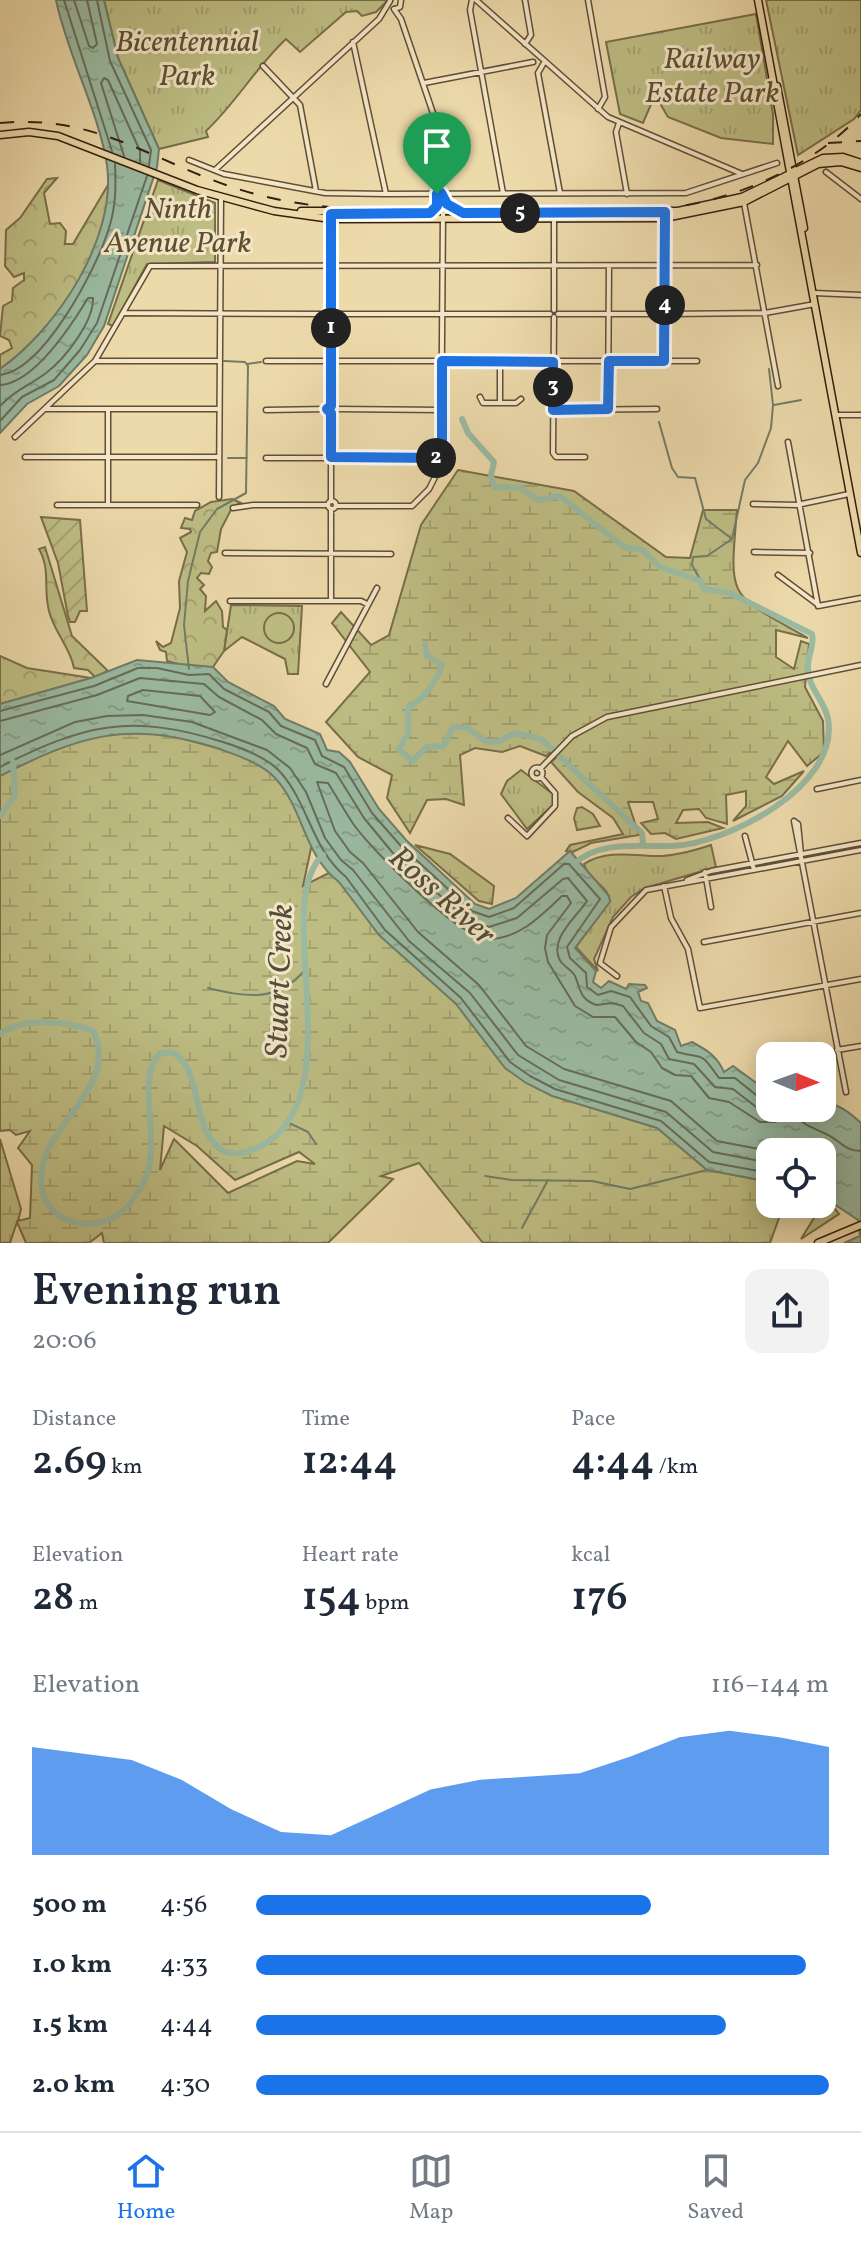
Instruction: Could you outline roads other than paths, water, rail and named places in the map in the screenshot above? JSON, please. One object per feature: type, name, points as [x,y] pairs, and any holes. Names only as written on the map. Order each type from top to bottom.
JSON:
[{"type":"main road","points":[[760,0],[787,130],[799,218],[861,553]]},
{"type":"main road","points":[[760,0],[806,254]]},
{"type":"main road","points":[[787,130],[797,160],[802,164],[838,156],[861,166]]},
{"type":"main road","points":[[0,135],[44,133],[221,198],[331,216],[463,213],[665,215],[734,200],[828,162],[861,166]]},
{"type":"main road","points":[[331,216],[430,213],[554,218],[665,215],[744,202],[782,184],[809,162]]},
{"type":"main road","points":[[782,184],[790,187],[799,218]]},
{"type":"main road","points":[[430,213],[439,196],[463,213]]},
{"type":"main road","points":[[856,521],[861,530]]},
{"type":"main road","points":[[818,1243],[861,1225]]},
{"type":"street","points":[[233,508],[253,505],[412,506],[435,479],[442,458],[442,214],[435,119],[401,19],[390,0]]},
{"type":"street","points":[[383,14],[390,0]]},
{"type":"street","points":[[503,193],[470,10],[474,0],[598,109],[619,123],[744,175]]},
{"type":"street","points":[[525,0],[531,32],[525,44]]},
{"type":"street","points":[[588,0],[605,97],[598,109]]},
{"type":"street","points":[[215,170],[295,99],[383,14],[402,3]]},
{"type":"street","points":[[401,19],[402,3]]},
{"type":"street","points":[[353,42],[386,194]]},
{"type":"street","points":[[545,61],[538,73],[560,193]]},
{"type":"street","points":[[424,83],[533,62]]},
{"type":"street","points":[[263,66],[301,108],[316,191]]},
{"type":"street","points":[[619,123],[616,132],[627,194]]},
{"type":"street","points":[[189,160],[215,170],[316,191],[439,196],[686,193],[777,163]]},
{"type":"street","points":[[826,172],[861,199]]},
{"type":"street","points":[[439,196],[442,214]]},
{"type":"street","points":[[219,497],[221,198]]},
{"type":"street","points":[[744,202],[778,386]]},
{"type":"street","points":[[664,361],[665,215]]},
{"type":"street","points":[[331,216],[331,601]]},
{"type":"street","points":[[554,218],[553,453],[556,457],[585,457]]},
{"type":"street","points":[[15,437],[95,361],[150,266],[757,265]]},
{"type":"street","points":[[608,409],[609,266]]},
{"type":"street","points":[[814,293],[861,295]]},
{"type":"street","points":[[124,313],[765,313],[815,304]]},
{"type":"street","points":[[95,361],[219,361]]},
{"type":"street","points":[[266,361],[697,361]]},
{"type":"street","points":[[500,362],[500,401]]},
{"type":"street","points":[[480,397],[483,403]]},
{"type":"street","points":[[478,407],[483,403],[500,401],[519,403]]},
{"type":"street","points":[[45,409],[219,409]]},
{"type":"street","points":[[108,409],[108,505]]},
{"type":"street","points":[[553,410],[657,409]]},
{"type":"street","points":[[266,410],[443,410]]},
{"type":"street","points":[[836,415],[861,415]]},
{"type":"street","points":[[788,442],[818,606]]},
{"type":"street","points":[[25,457],[218,457]]},
{"type":"street","points":[[266,458],[442,458]]},
{"type":"street","points":[[753,504],[801,503],[851,494]]},
{"type":"street","points":[[57,505],[197,505]]},
{"type":"street","points":[[754,552],[810,553]]},
{"type":"street","points":[[225,553],[391,554]]},
{"type":"street","points":[[778,575],[818,606],[861,598]]},
{"type":"street","points":[[326,684],[377,588]]},
{"type":"street","points":[[230,601],[367,604]]},
{"type":"street","points":[[540,769],[581,729],[607,717],[861,665]]},
{"type":"street","points":[[540,769],[534,768],[531,773],[535,778],[541,777]]},
{"type":"street","points":[[508,818],[527,836],[553,809],[555,793],[541,777],[540,769]]},
{"type":"street","points":[[817,789],[861,780]]},
{"type":"street","points":[[801,854],[794,821],[798,824],[802,861],[846,1092]]},
{"type":"street","points":[[745,836],[754,870]]},
{"type":"street","points":[[677,883],[705,872],[861,843]]},
{"type":"street","points":[[617,976],[600,961],[611,927],[641,893],[677,883],[861,850]]},
{"type":"street","points":[[705,872],[711,907]]},
{"type":"street","points":[[664,886],[671,918],[686,945],[700,1008],[861,979]]},
{"type":"street","points":[[704,942],[861,913]]},
{"type":"street","points":[[837,1050],[861,1046]]},
{"type":"water","points":[[56,0],[104,0],[118,58],[159,149],[157,167],[104,326],[87,355],[59,386],[27,404],[0,433],[0,369],[42,331],[79,279],[103,222],[108,193],[103,145]]},
{"type":"water","name":"Ross River","points":[[137,660],[213,667],[228,682],[274,706],[285,719],[320,734],[327,750],[339,752],[350,762],[379,809],[406,840],[475,904],[489,909],[516,898],[570,851],[609,896],[610,902],[575,948],[596,971],[593,982],[601,988],[609,981],[626,989],[629,984],[645,985],[647,988],[638,992],[641,1001],[648,1003],[657,1021],[675,1030],[681,1046],[692,1042],[715,1058],[724,1072],[733,1066],[756,1083],[756,1122],[836,1122],[836,1106],[861,1123],[861,1243],[844,1243],[860,1236],[858,1220],[836,1205],[836,1138],[756,1138],[756,1179],[707,1170],[657,1128],[552,1096],[505,1068],[456,1004],[379,935],[318,859],[285,791],[270,773],[256,764],[185,739],[130,734],[105,736],[55,750],[0,776],[0,704],[91,678]]},
{"type":"waterway","points":[[189,669],[184,625],[188,581],[200,532],[217,509],[246,493],[248,366],[245,362],[224,361]]},
{"type":"waterway","points":[[247,364],[261,362]]},
{"type":"waterway","points":[[701,581],[692,565],[693,557],[707,556],[732,539],[745,480],[758,463],[771,428],[773,405],[769,369]]},
{"type":"waterway","points":[[774,405],[801,400]]},
{"type":"waterway","points":[[462,419],[468,433],[494,462],[491,475],[494,487],[521,488],[538,500],[560,496],[624,547],[643,550],[660,567],[701,581],[704,589],[730,593],[812,634],[809,676],[828,719],[827,744],[816,767],[798,788],[749,823],[721,835],[672,846],[608,848],[584,856],[574,864]]},
{"type":"waterway","points":[[659,422],[672,468],[678,477],[695,478],[706,519],[732,539]]},
{"type":"waterway","points":[[228,458],[247,458]]},
{"type":"waterway","points":[[425,644],[427,656],[442,665],[429,690],[408,708],[408,734],[399,749],[412,761],[427,747],[443,746],[453,727],[466,727],[487,742],[500,741],[515,733],[541,739],[642,833],[643,845]]},
{"type":"waterway","points":[[0,816],[15,796],[13,762]]},
{"type":"waterway","name":"Stuart Creek","points":[[0,1034],[21,1025],[45,1022],[93,1031],[99,1051],[97,1070],[44,1159],[41,1179],[43,1194],[59,1216],[85,1224],[112,1218],[125,1209],[140,1189],[148,1173],[151,1155],[149,1082],[159,1054],[171,1052],[181,1059],[188,1070],[206,1130],[213,1142],[224,1151],[233,1153],[259,1147],[287,1123],[302,1088],[308,1046],[304,915],[309,880],[323,855]]},
{"type":"waterway","points":[[208,988],[235,994],[272,993],[294,981],[305,970]]},
{"type":"waterway","points":[[287,1122],[308,1132],[316,1144]]},
{"type":"waterway","points":[[485,1176],[511,1180],[592,1181],[630,1189],[707,1170]]},
{"type":"waterway","points":[[522,1228],[548,1180]]},
{"type":"railway","points":[[0,123],[37,122],[103,135],[225,185],[290,202],[387,210],[614,210],[687,205],[751,187],[811,156],[861,114]]},
{"type":"railway","points":[[828,143],[861,141]]},
{"type":"park label","name":"Bicentennial Park","points":[[187,60]]},
{"type":"park label","name":"Railway Estate Park","points":[[712,77]]},
{"type":"park label","name":"Ninth Avenue Park","points":[[178,227]]}]
